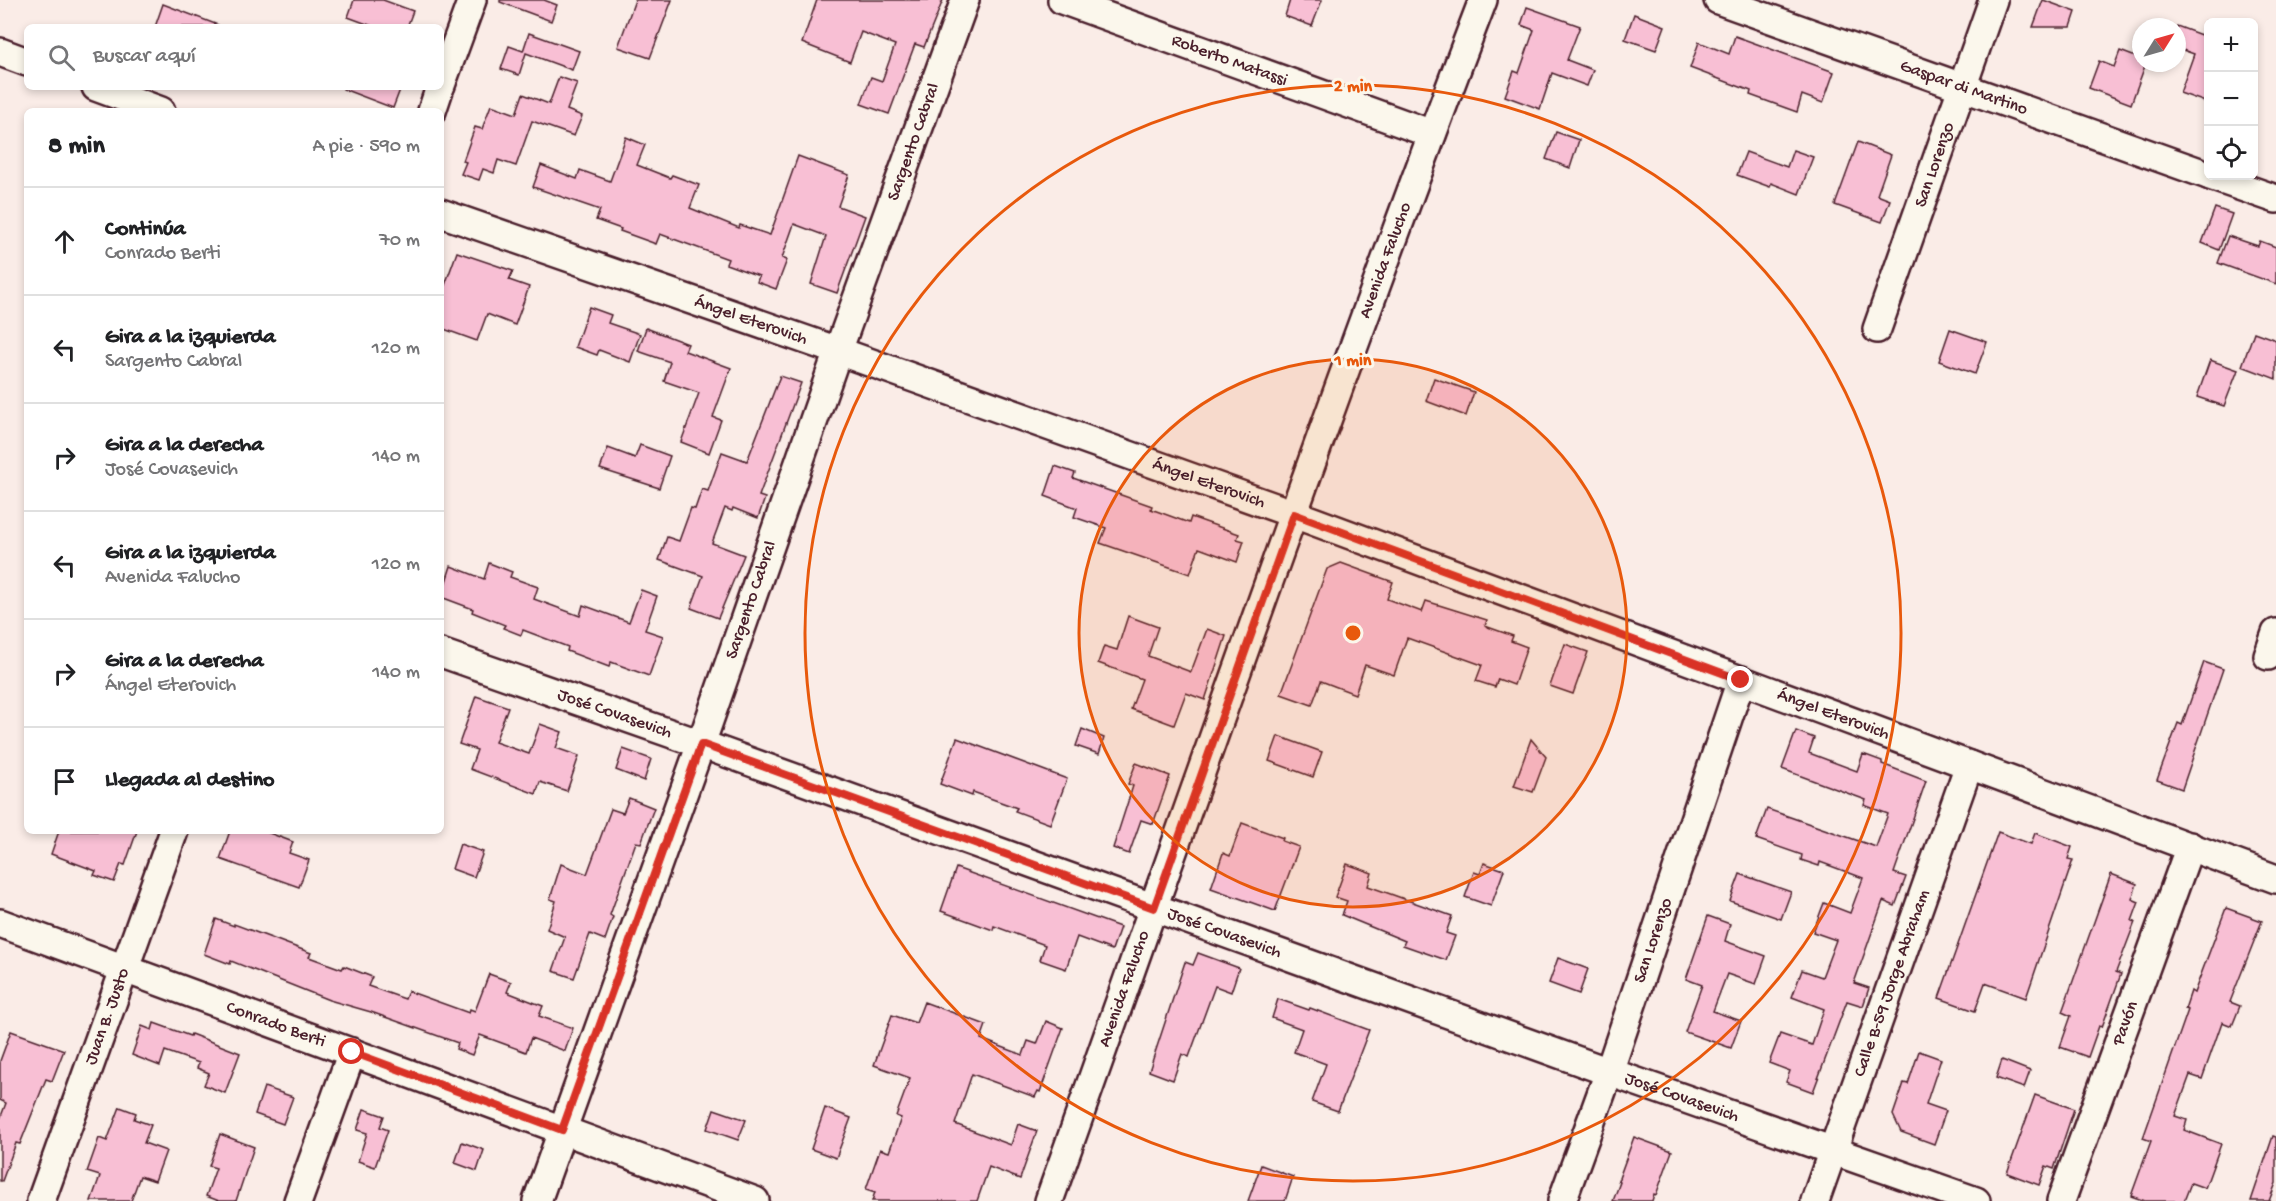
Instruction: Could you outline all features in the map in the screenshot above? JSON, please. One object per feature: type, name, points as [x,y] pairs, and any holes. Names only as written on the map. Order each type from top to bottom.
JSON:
[{"type":"street","points":[[444,78],[472,0]]},
{"type":"street","name":"Sargento Cabral","points":[[537,1201],[701,744],[838,351],[965,0]]},
{"type":"street","name":"Roberto Matassi","points":[[1062,0],[1432,134]]},
{"type":"street","name":"Avenida Falucho","points":[[1049,1201],[1294,514],[1483,0]]},
{"type":"street","name":"Gaspar di Martino","points":[[1718,0],[2204,173]]},
{"type":"street","name":"San Lorenzo","points":[[1877,329],[1993,0]]},
{"type":"street","points":[[0,52],[24,61]]},
{"type":"street","points":[[104,90],[153,108]]},
{"type":"street","points":[[433,108],[440,90]]},
{"type":"street","name":"Gaspar di Martino","points":[[2223,180],[2276,199]]},
{"type":"street","name":"Ángel Eterovich","points":[[444,214],[838,351],[1294,514],[2276,879]]},
{"type":"street","name":"José Covasevich","points":[[444,654],[1976,1201]]},
{"type":"street","name":"San Lorenzo","points":[[1562,1201],[1609,1071],[1741,680]]},
{"type":"street","name":"Calle B-59 Jorge Abraham","points":[[1815,1201],[1969,765]]},
{"type":"street","name":"Juan B. Justo","points":[[41,1201],[173,834]]},
{"type":"street","name":"Pavón","points":[[2061,1201],[2190,846]]},
{"type":"street","name":"Conrado Berti","points":[[0,923],[755,1201]]},
{"type":"street","points":[[298,1201],[352,1052]]},
{"type":"building","points":[[354,0],[383,0],[413,11],[408,24],[367,24],[348,17]]},
{"type":"building","points":[[500,0],[544,0],[557,5],[551,21],[500,2]]},
{"type":"building","points":[[635,0],[672,0],[650,58],[618,47]]},
{"type":"building","points":[[817,0],[943,0],[924,47],[915,44],[889,114],[861,104],[871,77],[882,81],[895,45],[861,32],[850,62],[802,43]]},
{"type":"building","points":[[1290,0],[1322,0],[1312,26],[1285,16]]},
{"type":"building","points":[[2043,0],[2076,12],[2071,27],[2033,27]]},
{"type":"building","points":[[163,4],[215,24],[156,24]]},
{"type":"building","points":[[1527,7],[1580,26],[1567,60],[1593,70],[1587,86],[1552,73],[1540,109],[1505,96],[1514,71],[1519,73],[1534,30],[1521,25]]},
{"type":"building","points":[[1634,14],[1665,26],[1656,50],[1625,39]]},
{"type":"building","points":[[2204,27],[2204,102],[2180,93],[2194,54],[2186,51],[2186,29],[2201,35]]},
{"type":"building","points":[[529,33],[579,51],[572,70],[526,53],[519,75],[501,69],[509,46],[523,51]]},
{"type":"building","points":[[1735,36],[1834,72],[1823,103],[1802,95],[1797,112],[1750,95],[1751,91],[1690,68],[1699,42],[1729,54]]},
{"type":"building","points":[[2120,51],[2132,56],[2132,72],[2143,72],[2131,104],[2089,88],[2099,61],[2114,67]]},
{"type":"building","points":[[559,77],[577,83],[567,110],[582,116],[574,136],[532,121],[516,166],[498,160],[494,173],[483,169],[479,180],[461,174],[475,127],[482,129],[491,105],[516,114],[523,94],[549,104]]},
{"type":"building","points":[[346,90],[400,90],[393,108]]},
{"type":"building","points":[[1556,132],[1579,140],[1570,168],[1546,159]]},
{"type":"building","points":[[626,137],[645,145],[637,165],[670,178],[672,175],[699,185],[690,208],[739,228],[740,225],[770,235],[798,156],[849,175],[838,206],[865,216],[837,293],[811,284],[826,236],[794,224],[782,258],[787,260],[776,289],[757,282],[759,276],[726,264],[728,259],[660,234],[656,244],[620,231],[621,229],[596,220],[600,210],[533,187],[541,165],[577,179],[580,170],[610,181]]},
{"type":"building","points":[[1858,142],[1891,155],[1877,195],[1890,200],[1882,222],[1835,205]]},
{"type":"building","points":[[1793,150],[1813,157],[1799,194],[1771,183],[1770,187],[1737,175],[1746,152],[1787,167]]},
{"type":"building","points":[[2215,208],[2232,214],[2219,250],[2202,243]]},
{"type":"building","points":[[2228,236],[2258,246],[2260,241],[2276,247],[2276,284],[2218,263]]},
{"type":"building","points":[[457,252],[513,271],[509,280],[529,287],[515,325],[487,314],[477,341],[444,329],[444,288]]},
{"type":"building","points":[[589,307],[611,315],[608,323],[640,334],[630,362],[599,350],[597,355],[575,347]]},
{"type":"building","points":[[646,328],[688,344],[685,351],[731,368],[713,417],[721,420],[709,453],[681,442],[699,393],[664,381],[670,362],[638,351]]},
{"type":"building","points":[[1950,329],[1987,342],[1975,374],[1939,361]]},
{"type":"building","points":[[2254,332],[2276,340],[2276,379],[2242,366]]},
{"type":"building","points":[[2210,360],[2238,370],[2224,406],[2197,397]]},
{"type":"building","points":[[780,376],[801,383],[759,496],[765,498],[758,518],[733,508],[732,511],[725,508],[712,543],[744,555],[718,618],[691,608],[703,576],[659,560],[667,537],[679,541],[691,508],[695,509],[702,489],[708,491],[722,452],[747,461]]},
{"type":"building","points":[[1434,378],[1474,392],[1466,416],[1426,401]]},
{"type":"building","points":[[640,445],[670,456],[659,488],[600,469],[608,448],[635,458]]},
{"type":"building","points":[[1055,466],[1075,473],[1073,478],[1152,506],[1151,509],[1189,523],[1191,517],[1239,534],[1237,539],[1244,541],[1237,562],[1199,548],[1190,574],[1100,543],[1106,528],[1074,517],[1077,508],[1045,496]]},
{"type":"building","points":[[489,563],[512,572],[510,577],[538,587],[534,599],[580,616],[583,605],[629,622],[641,590],[657,596],[645,630],[663,636],[649,676],[611,662],[609,667],[567,651],[568,647],[523,630],[521,635],[503,628],[505,625],[472,612],[473,609],[444,598],[444,588],[451,566],[484,579]]},
{"type":"building","points":[[1341,563],[1393,582],[1387,599],[1422,612],[1426,601],[1487,620],[1485,626],[1513,636],[1511,641],[1527,647],[1514,685],[1498,679],[1495,687],[1476,681],[1482,665],[1407,638],[1394,675],[1365,665],[1355,694],[1321,681],[1312,705],[1281,694],[1327,569]]},
{"type":"building","points":[[1128,616],[1158,627],[1148,656],[1191,672],[1207,629],[1226,636],[1205,700],[1186,693],[1174,725],[1131,709],[1142,679],[1098,663],[1104,646],[1117,650]]},
{"type":"building","points":[[1565,644],[1588,652],[1573,694],[1550,686]]},
{"type":"building","points":[[2204,662],[2223,669],[2182,789],[2157,780],[2178,723],[2182,725]]},
{"type":"building","points":[[476,696],[508,707],[495,742],[529,754],[540,724],[562,732],[556,748],[579,756],[567,791],[540,782],[536,794],[470,769],[477,750],[459,744]]},
{"type":"building","points":[[1082,729],[1104,738],[1099,754],[1076,746]]},
{"type":"building","points":[[1796,731],[1814,738],[1809,753],[1857,771],[1863,754],[1926,781],[1894,873],[1906,877],[1895,906],[1883,901],[1854,983],[1869,988],[1863,1006],[1847,1001],[1813,1092],[1786,1082],[1790,1071],[1769,1063],[1780,1034],[1812,1045],[1824,1009],[1792,997],[1802,970],[1822,977],[1836,940],[1813,932],[1824,903],[1850,913],[1863,878],[1820,862],[1819,866],[1801,860],[1802,855],[1756,839],[1767,809],[1876,847],[1888,814],[1864,805],[1866,800],[1782,769]]},
{"type":"building","points":[[1278,736],[1322,752],[1313,777],[1269,761]]},
{"type":"building","points":[[957,738],[1067,779],[1050,824],[1015,811],[1017,808],[973,792],[972,796],[940,784]]},
{"type":"building","points":[[1531,739],[1546,757],[1533,792],[1514,786]]},
{"type":"building","points":[[623,749],[651,759],[644,781],[616,770]]},
{"type":"building","points":[[1136,763],[1170,776],[1153,824],[1141,820],[1129,854],[1113,848],[1133,786],[1128,784]]},
{"type":"building","points":[[629,798],[654,808],[641,843],[636,842],[610,915],[613,917],[605,940],[590,934],[574,978],[553,971],[565,937],[547,929],[556,901],[550,899],[561,864],[587,874],[611,809],[623,813]]},
{"type":"building","points":[[1242,823],[1283,838],[1282,841],[1299,847],[1275,911],[1211,888],[1223,853],[1230,856]]},
{"type":"building","points":[[1998,832],[2031,844],[2035,833],[2072,847],[2068,859],[2073,860],[2026,998],[1985,983],[1975,1011],[1939,998]]},
{"type":"building","points":[[58,834],[136,834],[125,865],[121,864],[114,882],[94,875],[96,871],[51,854]]},
{"type":"building","points":[[229,834],[272,834],[293,842],[289,853],[309,860],[299,887],[220,859]]},
{"type":"building","points":[[460,844],[483,852],[474,877],[452,869]]},
{"type":"building","points":[[1484,863],[1504,870],[1491,906],[1465,897],[1474,872],[1480,874]]},
{"type":"building","points":[[1347,864],[1372,873],[1368,886],[1452,916],[1446,933],[1455,936],[1446,960],[1403,945],[1405,941],[1342,915],[1347,901],[1335,897]]},
{"type":"building","points":[[956,868],[1120,927],[1112,950],[1077,937],[1066,969],[1040,960],[1045,945],[994,926],[993,930],[941,911]]},
{"type":"building","points":[[1740,874],[1791,892],[1781,919],[1730,901]]},
{"type":"building","points":[[2111,874],[2137,884],[2132,899],[2139,902],[2132,921],[2135,922],[2116,972],[2121,974],[2102,1027],[2099,1026],[2088,1057],[2060,1047],[2071,1016],[2062,1012]]},
{"type":"building","points":[[2226,908],[2262,921],[2230,1002],[2240,1006],[2232,1026],[2222,1022],[2202,1079],[2190,1075],[2175,1116],[2187,1120],[2184,1130],[2221,1144],[2205,1188],[2191,1183],[2184,1201],[2145,1201],[2131,1196],[2151,1141],[2143,1138],[2188,1010],[2185,1009],[2191,991],[2194,993]]},
{"type":"building","points":[[1708,916],[1730,924],[1725,941],[1766,956],[1756,984],[1727,974],[1713,1011],[1741,1021],[1731,1048],[1685,1032],[1702,985],[1686,979]]},
{"type":"building","points":[[216,919],[311,953],[309,957],[342,969],[344,966],[372,977],[368,986],[405,999],[408,991],[469,1013],[470,1009],[475,1011],[489,974],[511,982],[507,992],[543,1006],[539,1016],[573,1028],[565,1051],[531,1038],[526,1052],[480,1035],[472,1055],[456,1049],[458,1043],[371,1012],[329,1000],[231,961],[230,964],[204,954]]},
{"type":"building","points":[[1198,953],[1239,968],[1231,992],[1215,986],[1189,1057],[1182,1054],[1173,1080],[1149,1071],[1185,962],[1193,965]]},
{"type":"building","points":[[1558,958],[1588,969],[1579,994],[1549,983]]},
{"type":"building","points":[[1278,999],[1369,1030],[1338,1111],[1312,1102],[1326,1064],[1294,1052],[1302,1029],[1272,1018]]},
{"type":"building","points":[[924,1002],[986,1025],[981,1039],[1023,1055],[1028,1041],[1037,1044],[1046,1021],[1063,1028],[1040,1092],[1038,1091],[1035,1097],[972,1074],[955,1124],[1011,1145],[1018,1124],[1037,1131],[1020,1179],[989,1167],[977,1201],[872,1201],[875,1192],[866,1189],[880,1149],[889,1152],[901,1118],[896,1116],[910,1078],[874,1065],[892,1015],[916,1023]]},
{"type":"building","points":[[154,1023],[190,1036],[191,1034],[240,1053],[225,1093],[204,1085],[209,1073],[197,1068],[199,1063],[165,1051],[160,1066],[132,1055],[142,1026],[152,1030]]},
{"type":"building","points":[[11,1031],[64,1050],[52,1081],[46,1079],[20,1144],[16,1143],[2,1181],[0,1181],[0,1119],[6,1103],[0,1100],[0,1061]]},
{"type":"building","points":[[1919,1051],[1941,1059],[1926,1104],[1946,1111],[1934,1144],[1901,1132],[1893,1115],[1904,1083],[1908,1084]]},
{"type":"building","points":[[2002,1060],[2030,1071],[2024,1088],[1996,1078]]},
{"type":"building","points":[[264,1087],[293,1097],[283,1124],[255,1114]]},
{"type":"building","points":[[2035,1095],[2074,1109],[2054,1169],[2046,1166],[2039,1185],[2007,1173]]},
{"type":"building","points":[[120,1107],[136,1113],[134,1119],[151,1125],[144,1143],[166,1151],[155,1181],[140,1176],[131,1201],[91,1201],[100,1176],[87,1172],[99,1138],[107,1141]]},
{"type":"building","points":[[825,1108],[851,1118],[836,1158],[811,1149]]},
{"type":"building","points":[[364,1109],[384,1116],[380,1127],[388,1130],[375,1167],[358,1161],[367,1133],[357,1130]]},
{"type":"building","points":[[714,1109],[746,1120],[738,1140],[707,1129]]},
{"type":"building","points":[[220,1134],[254,1147],[236,1201],[219,1201],[206,1196],[216,1168],[209,1166]]},
{"type":"building","points":[[2273,1136],[2276,1137],[2276,1183],[2269,1201],[2251,1201]]},
{"type":"building","points":[[1634,1137],[1672,1151],[1652,1201],[1613,1201],[1620,1182],[1618,1181]]},
{"type":"building","points":[[462,1142],[484,1150],[477,1171],[455,1163]]},
{"type":"building","points":[[1261,1165],[1293,1177],[1285,1201],[1248,1201]]},
{"type":"route","points":[[352,1052],[562,1130],[701,744],[1154,908],[1294,514],[1741,680]]}]
